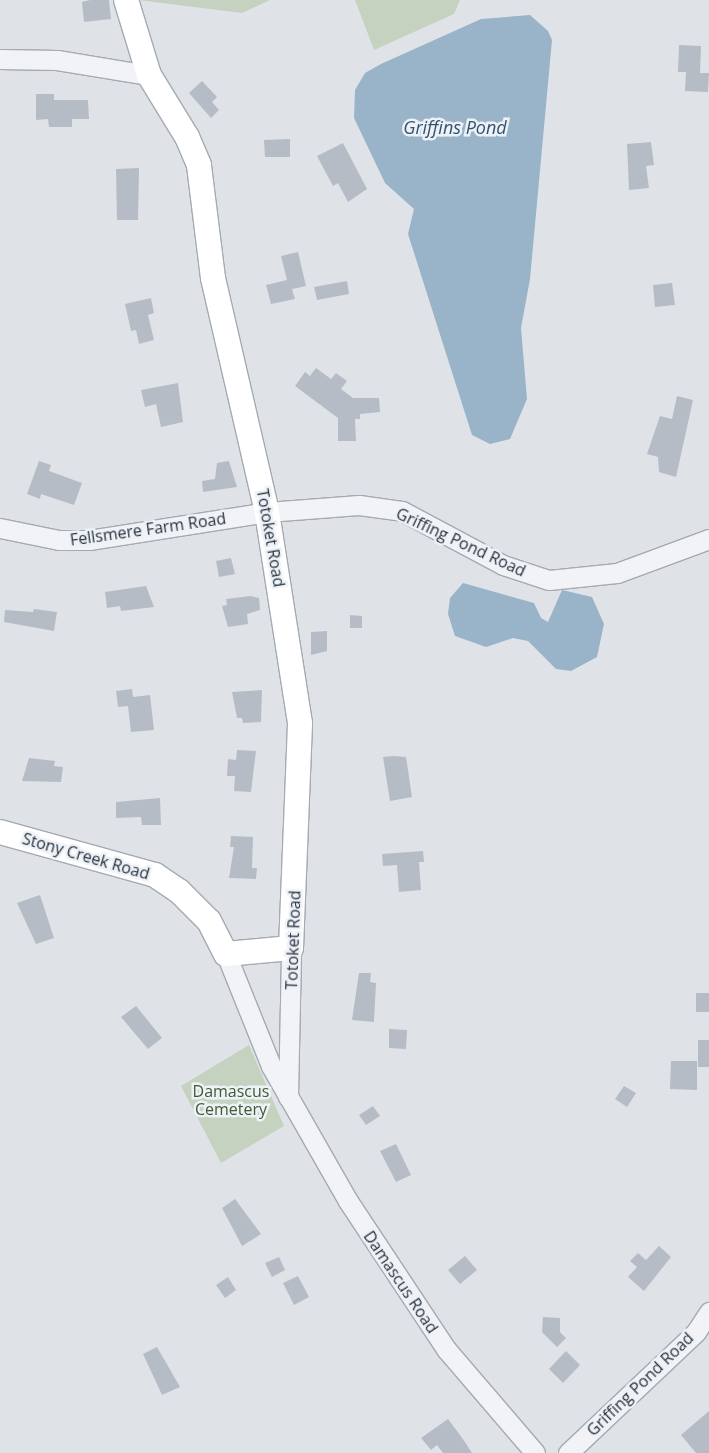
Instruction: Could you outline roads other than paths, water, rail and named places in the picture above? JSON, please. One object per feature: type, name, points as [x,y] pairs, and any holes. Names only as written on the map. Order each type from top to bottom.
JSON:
[{"type":"main road","name":"Totoket Road","points":[[126,0],[148,75],[187,137],[199,165],[213,278],[267,512],[300,723],[291,948]]},
{"type":"main road","name":"Stony Creek Road","points":[[0,832],[156,875],[179,891],[208,921],[226,954]]},
{"type":"main road","points":[[226,954],[291,948]]},
{"type":"street","points":[[0,59],[57,60],[148,75]]},
{"type":"street","name":"Griffing Pond Road","points":[[267,512],[346,504],[402,511],[504,565],[549,580],[617,573],[709,539]]},
{"type":"street","name":"Fellsmere Farm Road","points":[[0,528],[59,540],[89,540],[267,512]]},
{"type":"street","name":"Totoket Road","points":[[288,1097],[291,948]]},
{"type":"street","name":"Stony Creek Road","points":[[226,954],[261,1043],[288,1097]]},
{"type":"street","name":"Damascus Road","points":[[288,1097],[402,1286],[446,1349],[535,1453]]},
{"type":"street","name":"Griffing Pond Road","points":[[568,1453],[696,1332],[709,1312]]},
{"type":"water","name":"Griffins Pond","points":[[530,15],[548,31],[552,40],[530,279],[521,328],[527,399],[510,439],[490,444],[472,435],[408,234],[414,209],[385,183],[354,118],[355,90],[365,73],[481,19]]},
{"type":"water","points":[[463,583],[534,603],[541,618],[548,622],[562,590],[592,597],[604,624],[597,657],[571,671],[556,669],[528,641],[513,638],[486,647],[455,636],[448,614],[450,598]]},
{"type":"park label","name":"Damascus Cemetery","points":[[231,1100]]}]
